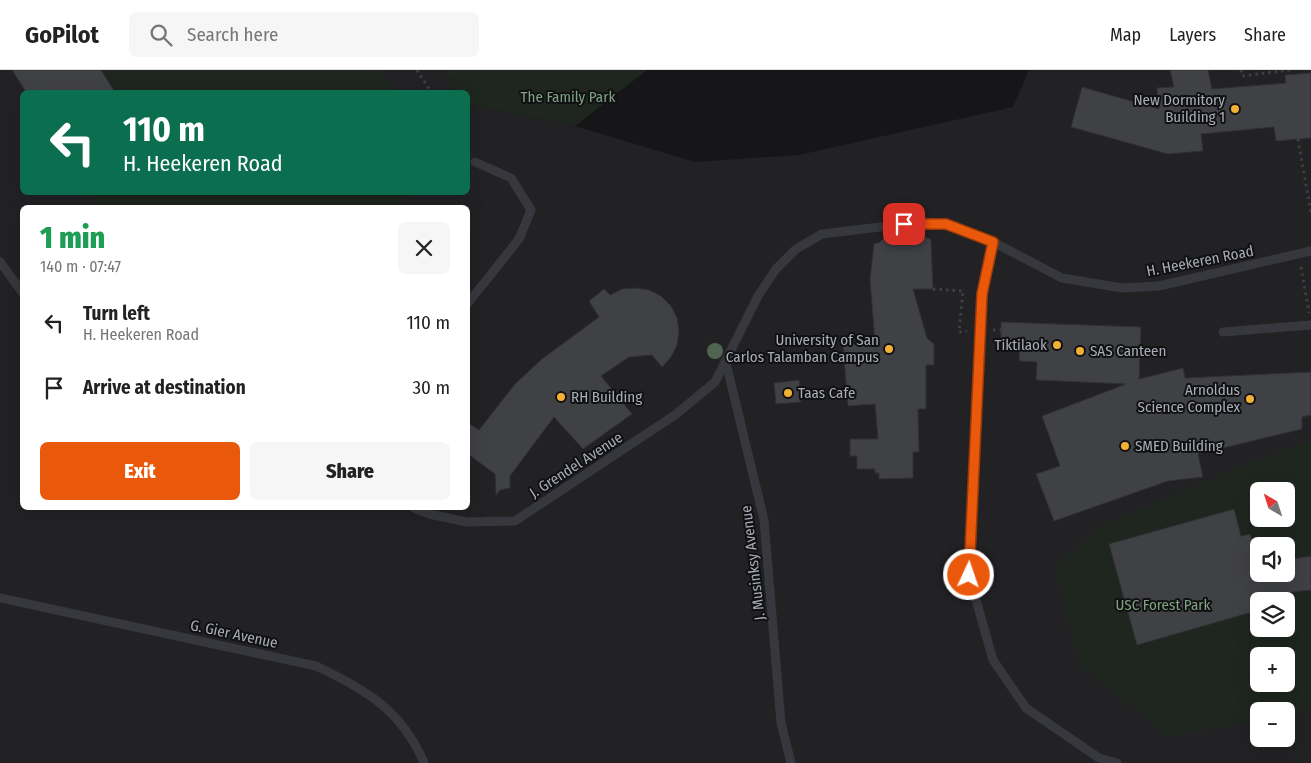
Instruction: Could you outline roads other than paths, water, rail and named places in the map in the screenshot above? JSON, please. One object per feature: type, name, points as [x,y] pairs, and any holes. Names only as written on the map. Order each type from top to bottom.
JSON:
[{"type":"lane","points":[[470,300],[519,239],[531,210],[511,178],[475,162]]},
{"type":"lane","name":"H. Heekeren Road","points":[[726,363],[758,296],[776,269],[796,249],[822,234],[922,222],[946,224],[993,242],[1062,278],[1122,288],[1159,286],[1311,251]]},
{"type":"lane","points":[[993,242],[982,294],[969,575],[993,660],[1026,708],[1099,758],[1117,763]]},
{"type":"lane","points":[[0,262],[20,289]]},
{"type":"lane","points":[[1223,332],[1311,326]]},
{"type":"lane","name":"J. Grendel Avenue","points":[[419,510],[467,522],[515,521],[676,415],[715,382],[726,363]]},
{"type":"lane","name":"J. Musinksy Avenue","points":[[726,363],[764,520],[781,723],[791,763]]},
{"type":"lane","name":"G. Gier Avenue","points":[[0,598],[316,666],[360,687],[380,702],[416,743],[424,763]]},
{"type":"place","name":"New Dormitory Building 1","points":[[1235,109]]},
{"type":"place","name":"Tiktilaok","points":[[1057,345]]},
{"type":"place","name":"University of San Carlos Talamban Campus","points":[[889,349]]},
{"type":"place","name":"SAS Canteen","points":[[1080,351]]},
{"type":"place","name":"Taas Cafe","points":[[788,393]]},
{"type":"place","name":"RH Building","points":[[561,397]]},
{"type":"place","name":"Arnoldus Science Complex","points":[[1250,399]]},
{"type":"place","name":"SMED Building","points":[[1125,446]]},
{"type":"park label","name":"The Family Park","points":[[568,97]]},
{"type":"park label","name":"USC Forest Park","points":[[1163,605]]}]
